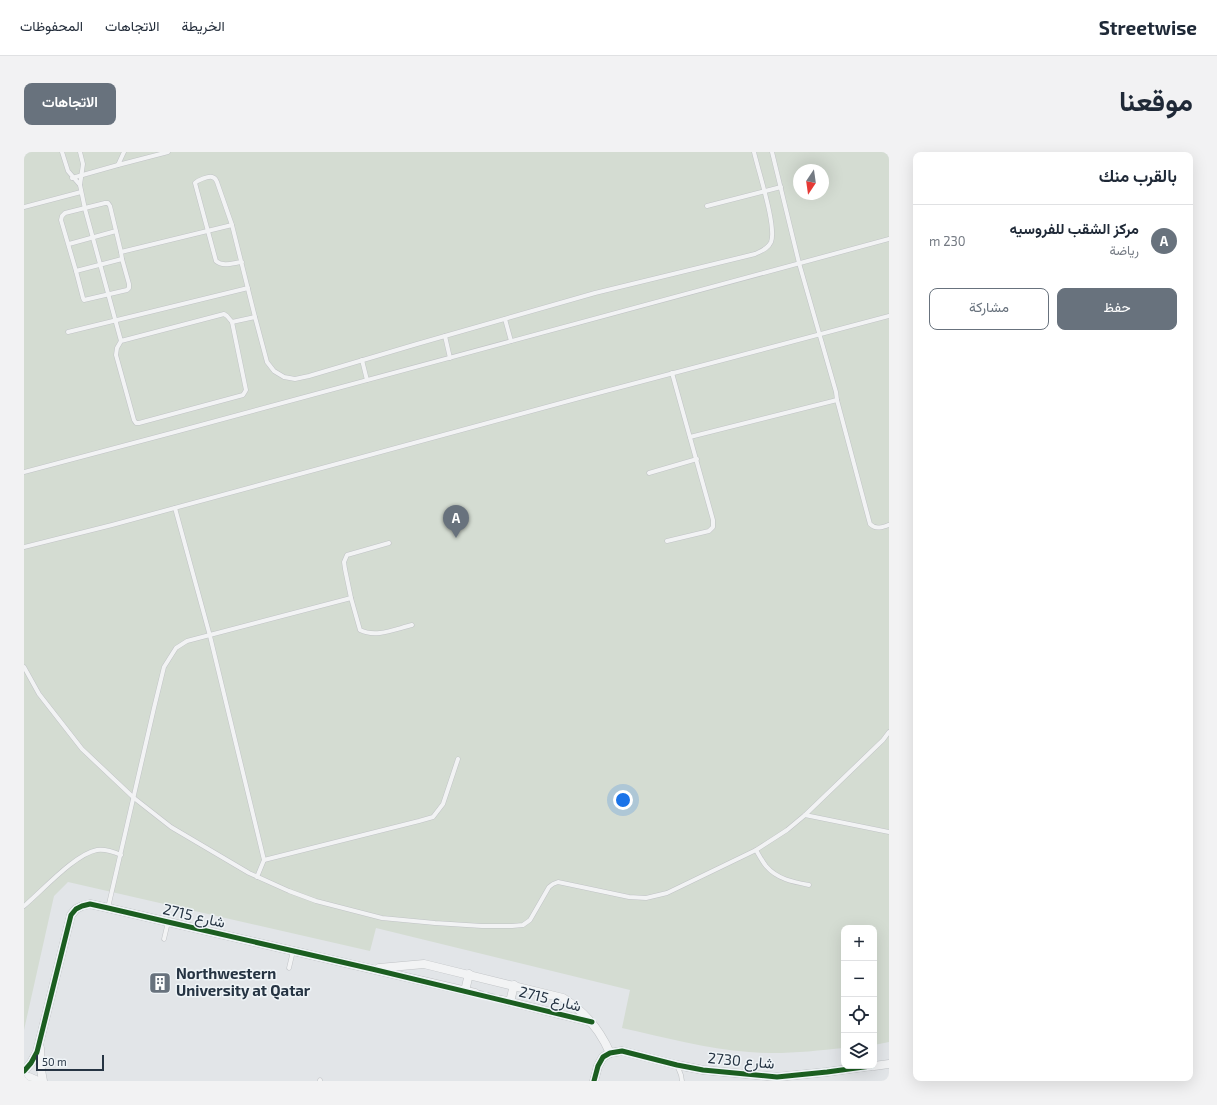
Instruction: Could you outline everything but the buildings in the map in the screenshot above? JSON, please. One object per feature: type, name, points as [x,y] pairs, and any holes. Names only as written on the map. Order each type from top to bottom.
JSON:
[{"type":"street","name":"شارع 2715","points":[[24,1071],[31,1063],[37,1052],[71,915],[82,906],[90,904],[475,993]]},
{"type":"street","name":"شارع 2715","points":[[372,969],[424,964],[563,998],[592,1022],[610,1053]]},
{"type":"street","points":[[465,991],[469,974]]},
{"type":"street","name":"شارع 2715","points":[[514,985],[506,1001],[592,1022]]},
{"type":"street","name":"شارع 2715","points":[[40,1040],[43,1081]]},
{"type":"street","name":"شارع 2730","points":[[610,1053],[622,1051],[703,1070],[776,1077],[850,1069]]},
{"type":"street","points":[[594,1081],[598,1066],[603,1057],[610,1053]]},
{"type":"street","name":"شارع 2730","points":[[877,1066],[889,1064]]},
{"type":"street","points":[[24,1077],[29,1077],[38,1081]]},
{"type":"lane","points":[[62,152],[68,171],[72,178],[80,185]]},
{"type":"lane","points":[[80,152],[83,164],[80,185],[81,192],[121,341],[117,348],[116,355],[136,423],[244,395],[246,390],[232,322],[224,314],[121,341]]},
{"type":"lane","points":[[118,165],[124,152]]},
{"type":"lane","points":[[72,178],[82,174],[168,152]]},
{"type":"lane","points":[[242,262],[220,264],[216,261],[195,183],[197,180],[212,177],[215,178],[217,182],[232,225],[242,262],[267,362],[274,371],[284,377],[295,379],[309,376],[596,293],[755,254],[767,249],[772,242],[773,230],[754,152]]},
{"type":"lane","points":[[772,152],[799,263],[836,392],[870,524],[878,528],[889,525]]},
{"type":"lane","points":[[707,206],[781,187]]},
{"type":"lane","points":[[24,207],[81,192]]},
{"type":"lane","points":[[105,202],[110,206],[116,231],[129,288],[127,290],[109,295],[84,300],[61,220],[62,216],[65,213],[85,209],[105,202]]},
{"type":"lane","points":[[121,252],[232,225]]},
{"type":"lane","points":[[69,244],[116,231]]},
{"type":"lane","points":[[24,472],[889,239]]},
{"type":"lane","points":[[76,271],[122,259]]},
{"type":"lane","points":[[68,332],[248,288]]},
{"type":"lane","points":[[24,547],[175,508],[672,373],[889,316]]},
{"type":"lane","points":[[232,322],[255,317]]},
{"type":"lane","points":[[505,319],[511,341]]},
{"type":"lane","points":[[445,336],[450,358]]},
{"type":"lane","points":[[362,360],[367,380]]},
{"type":"lane","points":[[667,541],[709,531],[713,527],[713,520],[697,459],[672,373]]},
{"type":"lane","points":[[690,437],[837,400]]},
{"type":"lane","points":[[649,473],[697,459]]},
{"type":"lane","points":[[175,508],[210,636],[264,860],[257,877]]},
{"type":"lane","points":[[389,543],[347,555],[344,562],[351,598],[360,630],[367,633],[376,634],[412,625]]},
{"type":"lane","points":[[108,908],[164,666],[176,648],[187,641],[351,598]]},
{"type":"lane","points":[[24,667],[39,694],[82,749],[134,798],[171,827],[218,856],[289,892],[382,918],[435,923],[482,926],[523,925],[530,920],[549,887],[558,882],[629,897],[646,898],[667,893],[756,850],[787,830],[805,815],[883,740],[889,732]]},
{"type":"lane","points":[[264,860],[420,822],[433,817],[443,804],[458,759]]},
{"type":"lane","points":[[805,815],[889,832]]},
{"type":"lane","points":[[24,906],[63,870],[86,854],[97,850],[121,855]]},
{"type":"lane","points":[[756,850],[767,867],[776,875],[785,880],[809,885]]},
{"type":"lane","points":[[164,939],[168,922]]},
{"type":"lane","points":[[289,968],[293,951]]},
{"type":"lane","points":[[677,1065],[682,1081]]},
{"type":"shaded area","points":[[24,152],[889,152],[889,1042],[877,1044],[877,925],[841,925],[841,1048],[761,1053],[701,1045],[622,1028],[630,990],[376,928],[370,951],[68,882],[54,896],[24,1030]]},
{"type":"tunnel","points":[[475,993],[502,1000]]},
{"type":"cycle path","points":[[24,1071],[31,1063],[37,1052],[71,915],[76,909],[90,904],[372,969],[592,1022]]},
{"type":"cycle path","points":[[594,1081],[598,1066],[603,1057],[610,1053],[622,1051],[703,1070],[777,1077],[849,1069]]},
{"type":"place","name":"مركز الشقب للفروسيه","points":[[456,538]]},
{"type":"place","name":"Northwestern University at Qatar","points":[[160,983]]}]
